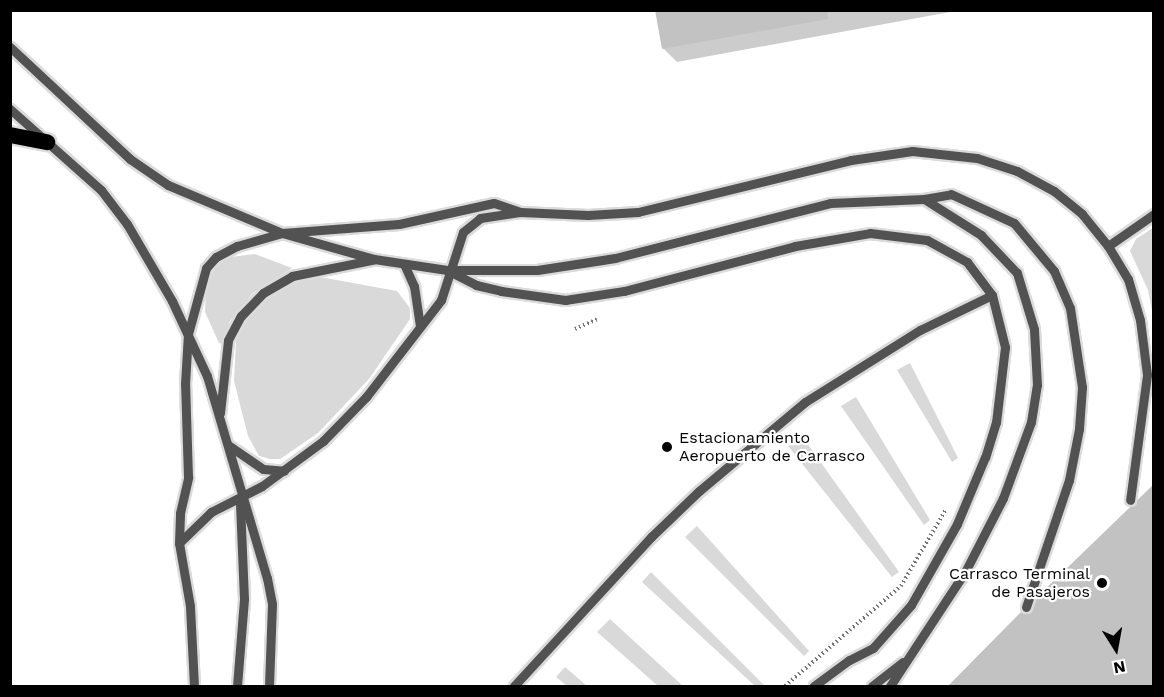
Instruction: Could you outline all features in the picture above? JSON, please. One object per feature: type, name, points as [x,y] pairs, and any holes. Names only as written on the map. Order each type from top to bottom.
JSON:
[{"type":"highway","points":[[10,135],[47,142]]},
{"type":"lane","points":[[10,48],[130,159],[168,185],[282,232],[374,259],[447,270],[537,270],[615,258],[830,203],[924,199],[951,194],[1014,223],[1054,271],[1070,308],[1082,387],[1079,429],[1069,480],[1026,607]]},
{"type":"lane","points":[[10,109],[101,190],[127,224],[188,334],[207,376],[240,495],[258,543],[272,604],[269,687]]},
{"type":"lane","points":[[179,543],[193,526],[240,495],[284,471],[323,441],[366,397],[441,300],[447,270],[463,231],[471,223],[520,212],[588,215],[638,212],[851,160],[912,151],[977,158],[1017,171],[1054,191],[1082,214],[1108,246],[1128,279],[1140,320],[1147,375],[1130,500]]},
{"type":"lane","points":[[890,687],[965,572],[1003,498],[1031,422],[1038,356],[1017,273],[981,235],[924,199]]},
{"type":"lane","points":[[195,687],[190,606],[179,543],[189,448],[184,384],[188,334],[202,278],[216,257],[282,232],[399,224],[494,203],[520,212]]},
{"type":"lane","points":[[1108,246],[1154,214]]},
{"type":"lane","points":[[447,270],[476,285],[565,300],[624,291],[834,237],[888,234],[916,237],[947,248],[967,262],[992,295],[1005,347],[1004,379],[985,457],[957,524],[928,578],[894,626],[873,648],[849,660],[814,687]]},
{"type":"lane","points":[[219,421],[228,340],[241,316],[263,293],[292,276],[374,259]]},
{"type":"lane","points":[[404,264],[414,286],[420,326]]},
{"type":"lane","points":[[514,687],[659,529],[805,402],[920,330],[992,295]]},
{"type":"lane","points":[[228,445],[262,469],[284,471]]},
{"type":"lane","points":[[237,687],[244,598],[240,495]]},
{"type":"lane","points":[[872,687],[913,654]]},
{"type":"path","points":[[575,329],[597,319]]},
{"type":"path","points":[[785,687],[901,586],[947,507]]},
{"type":"shaded area","points":[[1153,228],[1153,316],[1148,290],[1130,251],[1136,239]]},
{"type":"shaded area","points":[[255,254],[292,268],[253,293],[230,321],[223,344],[219,343],[205,312],[206,283],[219,263],[231,257]]},
{"type":"shaded area","points":[[320,277],[397,291],[410,308],[410,319],[369,379],[318,433],[280,459],[259,456],[248,436],[234,381],[236,341],[252,311],[272,292],[293,282]]},
{"type":"shaded area","points":[[910,363],[958,458],[952,462],[897,370]]},
{"type":"shaded area","points":[[856,397],[930,520],[924,525],[841,406]]},
{"type":"shaded area","points":[[802,436],[899,572],[892,577],[788,446]]},
{"type":"shaded area","points":[[697,526],[809,651],[804,656],[685,537]]},
{"type":"shaded area","points":[[651,572],[765,686],[755,686],[642,582]]},
{"type":"shaded area","points":[[610,619],[683,686],[658,686],[597,632]]},
{"type":"shaded area","points":[[565,667],[587,686],[567,686],[556,677]]},
{"type":"building","points":[[655,10],[827,10],[828,19],[662,49]]},
{"type":"building","name":"Carrasco Terminal de Pasajeros","points":[[1154,484],[1154,687],[947,687],[1021,612],[1031,612],[1037,597]]},
{"type":"place","name":"Estacionamiento Aeropuerto de Carrasco","points":[[667,447]]},
{"type":"place","name":"Carrasco Terminal de Pasajeros","points":[[1102,583]]}]
